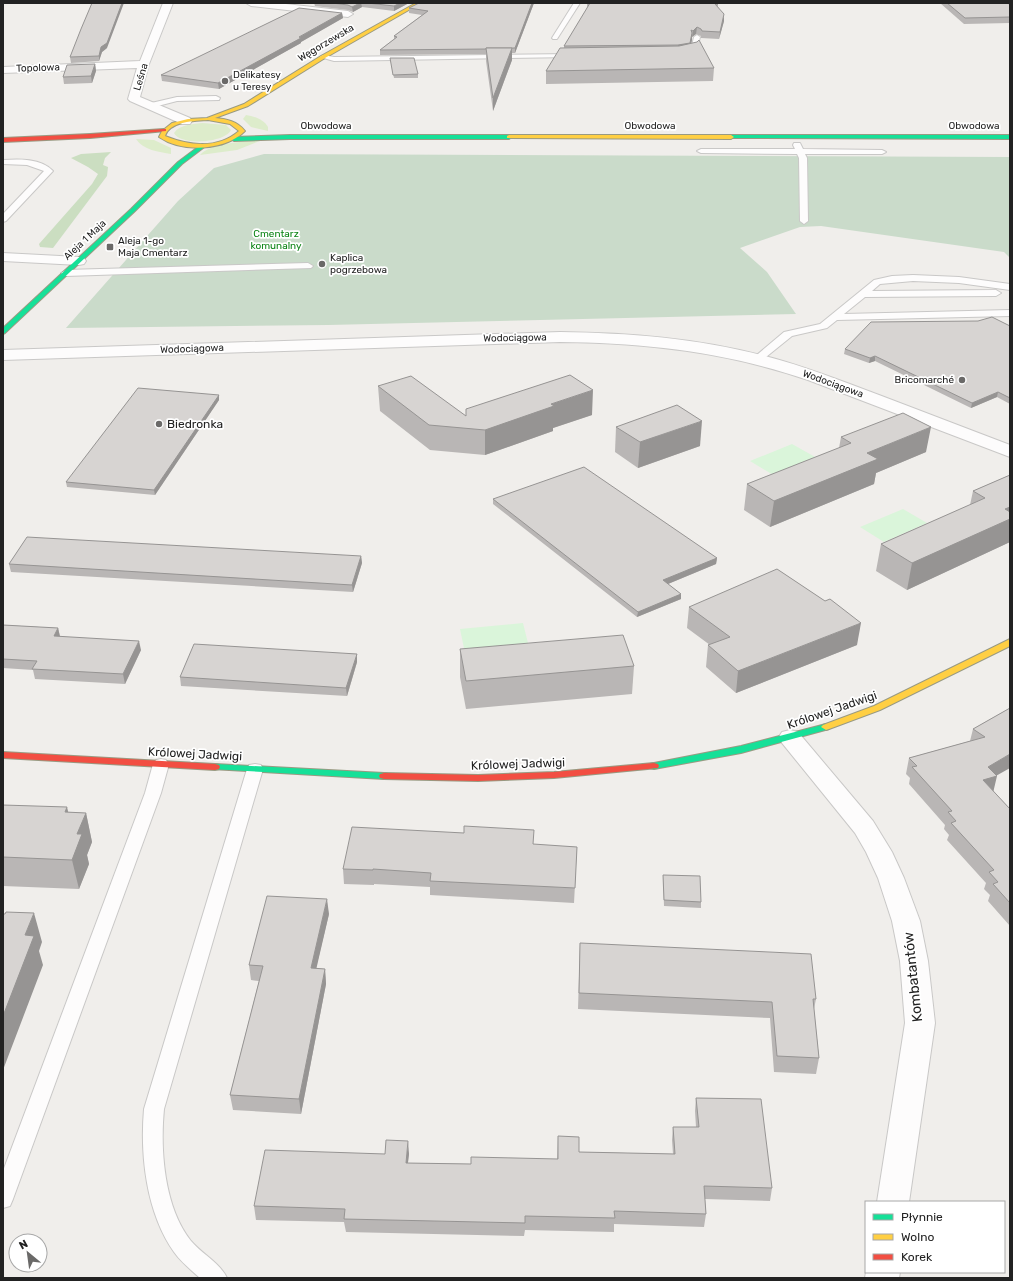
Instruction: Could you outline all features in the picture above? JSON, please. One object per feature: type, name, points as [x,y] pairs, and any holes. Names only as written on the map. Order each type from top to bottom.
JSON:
[{"type":"main road","name":"Węgorzewska","points":[[208,119],[246,105],[323,57],[419,3]]},
{"type":"main road","name":"Węgorzewska","points":[[230,122],[246,105]]},
{"type":"main road","points":[[3,140],[163,134],[176,124],[186,121],[208,119],[230,122],[240,127],[242,131],[240,135],[234,138],[204,146],[183,145],[170,142],[163,134]]},
{"type":"main road","name":"Obwodowa","points":[[242,131],[290,137]]},
{"type":"main road","name":"Obwodowa","points":[[234,138],[1010,137]]},
{"type":"main road","points":[[180,163],[183,145]]},
{"type":"main road","name":"Aleja 1 Maja","points":[[3,332],[160,184],[180,163],[204,146]]},
{"type":"main road","name":"Królowej Jadwigi","points":[[3,755],[395,777],[478,778],[554,775],[651,767],[700,759],[790,738],[838,723],[877,708],[924,686],[1010,642]]},
{"type":"street","name":"Leśna","points":[[168,3],[144,64],[134,99],[186,121]]},
{"type":"street","points":[[251,3],[348,14]]},
{"type":"street","name":"Topolowa","points":[[3,70],[144,64]]},
{"type":"street","points":[[3,257],[79,261]]},
{"type":"street","name":"Wodociągowa","points":[[3,355],[590,337],[656,341],[693,345],[757,359],[814,376],[1010,451]]},
{"type":"street","name":"Kombatantów","points":[[790,738],[864,827],[892,878],[906,921],[914,961],[920,1022],[893,1201]]},
{"type":"lane","points":[[555,38],[577,3]]},
{"type":"lane","points":[[678,55],[694,52],[697,37]]},
{"type":"lane","points":[[323,57],[334,59],[578,56]]},
{"type":"lane","points":[[150,106],[177,99],[216,98]]},
{"type":"lane","points":[[794,137],[803,158],[804,221]]},
{"type":"lane","points":[[701,151],[882,152]]},
{"type":"lane","points":[[3,162],[33,163],[49,171],[3,219]]},
{"type":"lane","points":[[66,273],[308,266]]},
{"type":"lane","points":[[757,359],[788,334],[822,326],[877,282],[892,279],[913,278],[959,280],[1010,287]]},
{"type":"lane","points":[[862,294],[1010,292]]},
{"type":"lane","points":[[834,317],[1010,313]]},
{"type":"lane","points":[[3,1198],[153,793],[160,764]]},
{"type":"lane","points":[[216,1278],[203,1267],[180,1242],[166,1211],[156,1178],[151,1145],[154,1109],[255,770]]},
{"type":"green space","points":[[246,115],[261,120],[268,127],[268,131],[251,127],[243,119]]},
{"type":"green space","points":[[203,123],[226,125],[231,130],[220,138],[202,141],[185,140],[178,137],[174,133],[183,126]]},
{"type":"green space","points":[[136,139],[154,140],[171,148],[171,154],[147,148]]},
{"type":"green space","points":[[262,140],[237,150],[200,155],[211,148],[220,145]]},
{"type":"green space","points":[[111,152],[105,158],[103,165],[108,167],[107,176],[53,248],[40,247],[39,244],[92,184],[98,174],[71,158],[81,154]]},
{"type":"green space","name":"Cmentarz komunalny","points":[[264,154],[1010,157],[1010,258],[1004,252],[821,226],[800,227],[740,248],[767,272],[796,314],[328,325],[66,328],[178,201],[214,168]]},
{"type":"green space","points":[[792,444],[817,458],[775,476],[750,461]]},
{"type":"green space","points":[[903,509],[927,523],[884,542],[860,527]]},
{"type":"green space","points":[[523,623],[529,647],[465,653],[460,629]]},
{"type":"building","points":[[92,3],[122,3],[107,43],[101,47],[99,56],[70,57],[81,29]]},
{"type":"building","points":[[332,3],[360,3],[352,7]]},
{"type":"building","points":[[367,3],[400,3],[394,6]]},
{"type":"building","points":[[419,3],[532,3],[515,48],[380,50],[397,37],[394,36],[428,11],[409,8]]},
{"type":"building","points":[[590,3],[717,3],[718,4],[715,4],[724,14],[720,32],[702,31],[697,27],[693,31],[691,30],[692,33],[690,43],[678,45],[564,46]]},
{"type":"building","points":[[947,3],[1010,4],[1010,17],[965,18]]},
{"type":"building","points":[[299,8],[342,13],[299,37],[301,38],[218,83],[161,75]]},
{"type":"building","points":[[699,40],[714,68],[546,71],[560,48],[679,46],[697,42]]},
{"type":"building","points":[[486,48],[512,48],[493,98]]},
{"type":"building","points":[[390,58],[414,58],[418,74],[393,75]]},
{"type":"building","points":[[95,64],[91,76],[63,77],[67,65]]},
{"type":"building","name":"Bricomarché","points":[[992,317],[1010,326],[1010,398],[998,392],[972,403],[875,356],[870,358],[845,349],[871,322],[978,321]]},
{"type":"building","points":[[570,375],[593,390],[551,404],[554,406],[485,430],[429,425],[378,386],[411,376],[466,416],[466,409]]},
{"type":"building","name":"Biedronka","points":[[138,388],[219,395],[154,490],[66,482]]},
{"type":"building","points":[[677,405],[702,421],[640,442],[616,427]]},
{"type":"building","points":[[903,413],[931,427],[867,453],[878,459],[774,501],[747,484],[851,443],[841,437]]},
{"type":"building","points":[[584,467],[717,558],[663,580],[681,594],[638,612],[493,499]]},
{"type":"building","points":[[1010,475],[1010,507],[1005,509],[1010,512],[1010,519],[912,563],[881,544],[985,498],[973,491]]},
{"type":"building","points":[[27,537],[361,556],[352,585],[9,564]]},
{"type":"building","points":[[777,569],[825,601],[830,599],[861,623],[738,671],[708,645],[730,637],[689,607]]},
{"type":"building","points":[[3,625],[58,628],[54,636],[139,641],[123,674],[32,669],[37,661],[3,659]]},
{"type":"building","points":[[623,635],[634,666],[466,681],[460,649]]},
{"type":"building","points":[[194,644],[357,654],[346,688],[180,677]]},
{"type":"building","points":[[1010,708],[1010,754],[988,767],[997,776],[983,780],[1010,809],[1010,903],[993,884],[998,882],[989,872],[994,870],[951,823],[956,821],[948,812],[952,811],[912,767],[917,766],[909,758],[985,737],[973,729]]},
{"type":"building","points":[[3,805],[67,807],[65,812],[86,813],[77,834],[82,834],[72,860],[3,857]]},
{"type":"building","points":[[464,826],[534,830],[533,844],[577,847],[575,888],[430,881],[431,873],[373,869],[343,869],[352,827],[464,833]]},
{"type":"building","points":[[663,875],[700,876],[701,902],[664,900]]},
{"type":"building","points":[[267,896],[327,899],[311,968],[325,969],[299,1099],[230,1095],[263,966],[249,965]]},
{"type":"building","points":[[6,912],[34,913],[25,935],[34,936],[3,1016],[3,914]]},
{"type":"building","points":[[580,943],[811,954],[816,999],[813,999],[819,1058],[777,1056],[772,1002],[579,993]]},
{"type":"building","points":[[696,1098],[761,1099],[772,1188],[704,1186],[706,1214],[614,1211],[615,1218],[525,1216],[525,1223],[344,1219],[345,1209],[254,1206],[265,1150],[385,1154],[386,1140],[408,1141],[406,1163],[471,1164],[471,1157],[558,1159],[558,1136],[579,1137],[579,1152],[675,1154],[673,1127],[699,1127]]},
{"type":"traffic: fast","points":[[234,139],[290,137],[509,137]]},
{"type":"traffic: fast","points":[[731,137],[1010,137]]},
{"type":"traffic: fast","points":[[3,332],[133,210],[180,163],[204,145]]},
{"type":"traffic: fast","points":[[654,766],[741,750],[826,727]]},
{"type":"traffic: fast","points":[[215,767],[384,776]]},
{"type":"traffic: slow","points":[[208,119],[246,105],[323,57],[419,3]]},
{"type":"traffic: slow","points":[[208,119],[222,120],[232,123],[239,127],[242,131],[234,138],[225,142],[204,146],[182,144],[162,137],[168,128],[181,122],[208,119]]},
{"type":"traffic: slow","points":[[509,137],[731,137]]},
{"type":"traffic: slow","points":[[826,727],[877,708],[1010,642]]},
{"type":"traffic: jam","points":[[3,140],[90,136],[164,130]]},
{"type":"traffic: jam","points":[[3,755],[215,767]]},
{"type":"traffic: jam","points":[[384,776],[478,778],[554,775],[654,766]]},
{"type":"place","name":"Delikatesy u Teresy","points":[[225,81]]},
{"type":"place","name":"Aleja 1-go Maja Cmentarz","points":[[110,247]]},
{"type":"place","name":"Kaplica pogrzebowa","points":[[322,264]]},
{"type":"place","name":"Bricomarché","points":[[962,380]]},
{"type":"place","name":"Biedronka","points":[[159,424]]}]
